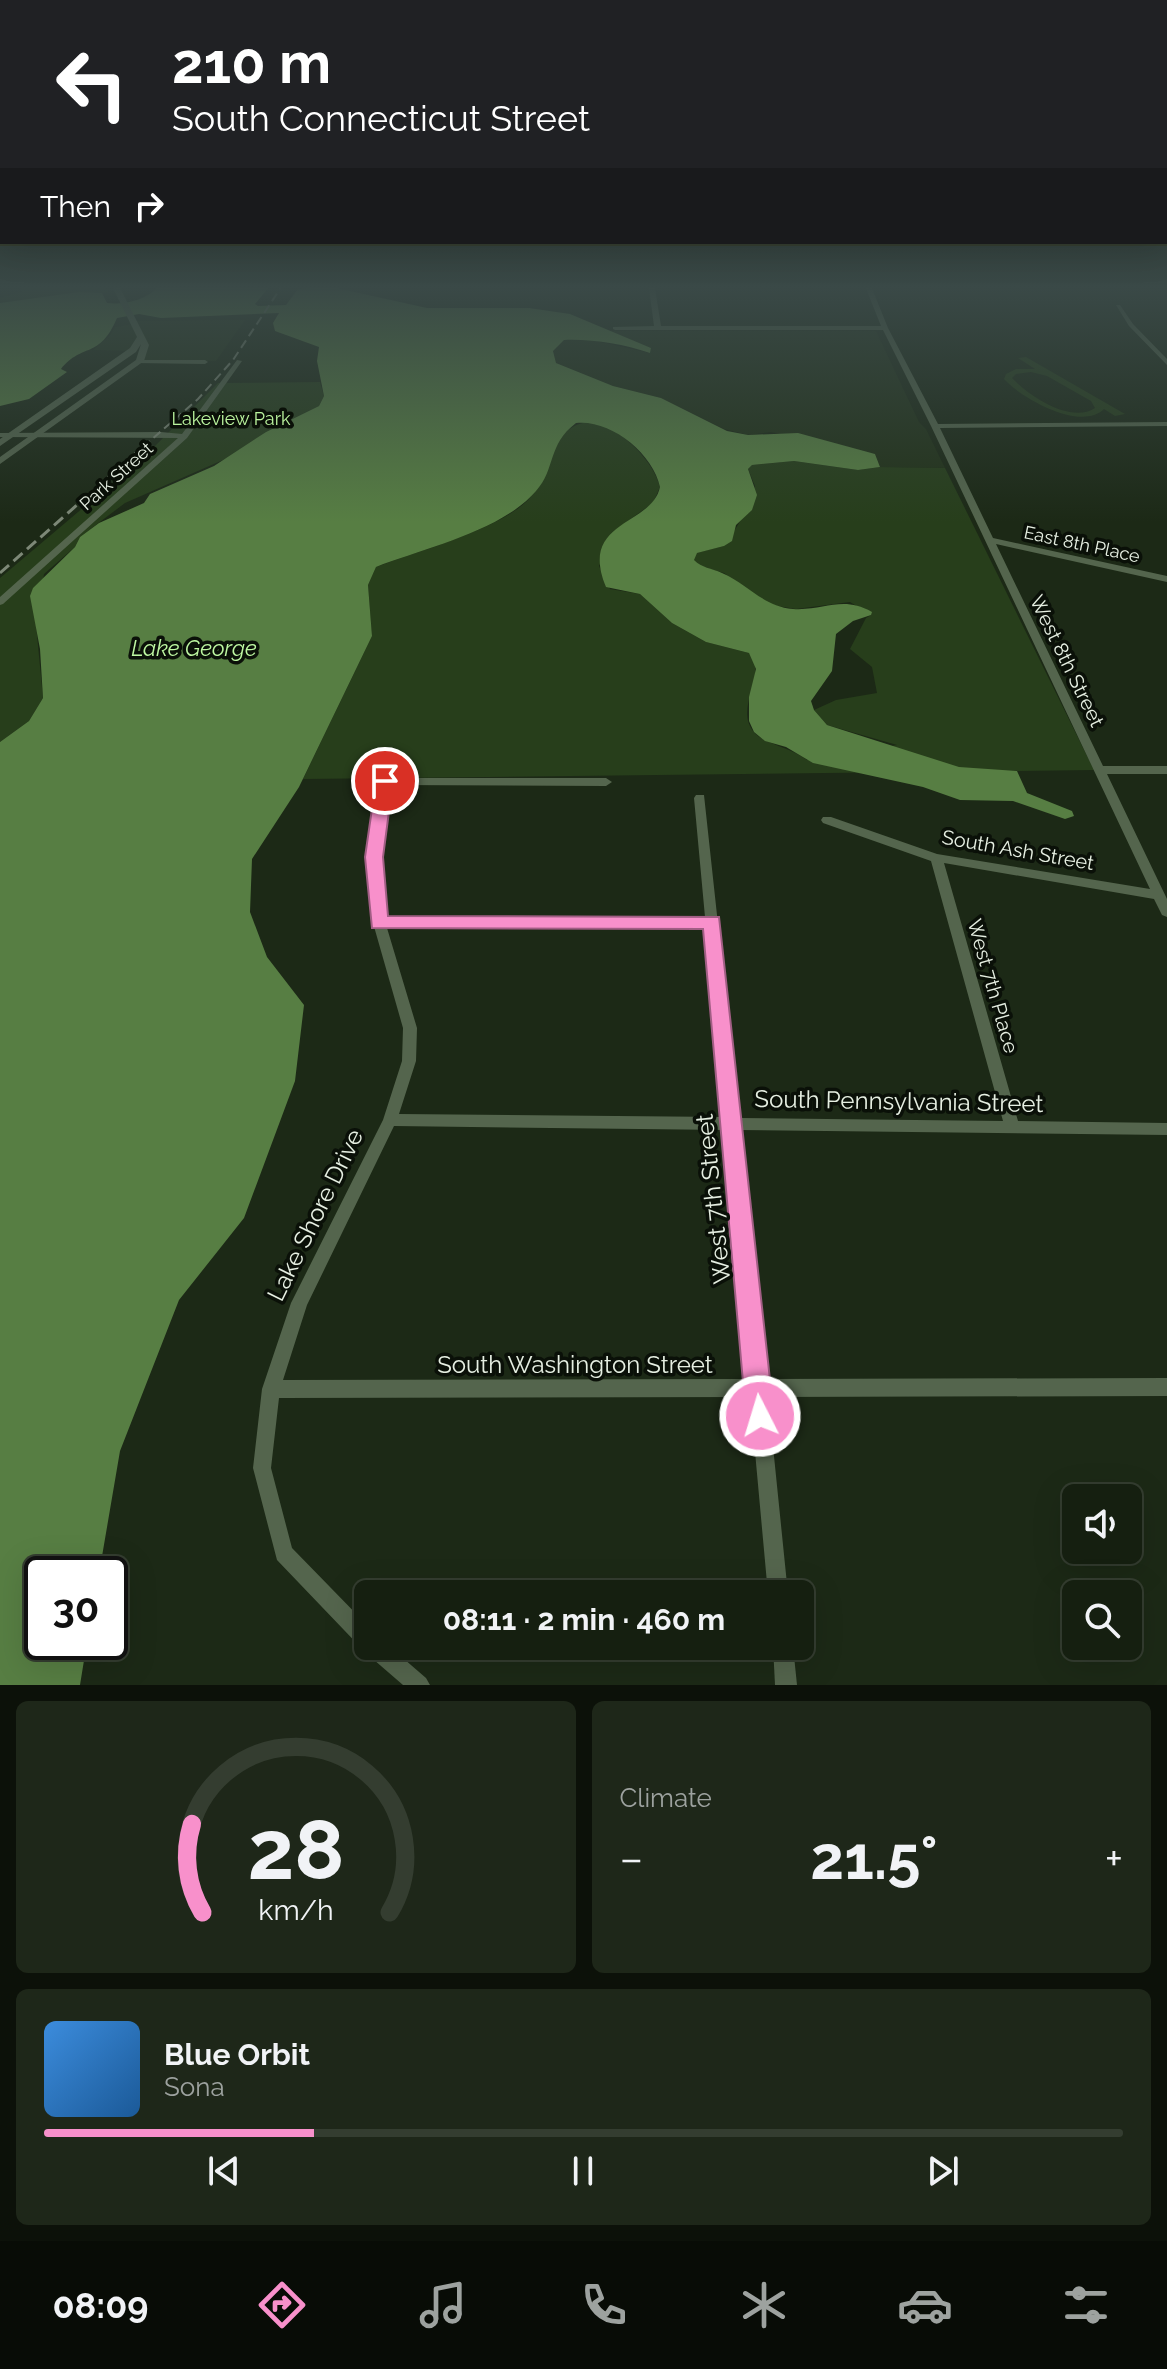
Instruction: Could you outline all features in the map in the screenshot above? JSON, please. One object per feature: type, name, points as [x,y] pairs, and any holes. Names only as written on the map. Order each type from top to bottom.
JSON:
[{"type":"street","points":[[0,443],[112,365]]},
{"type":"street","points":[[0,461],[134,365]]},
{"type":"street","name":"Park Street","points":[[0,602],[184,436],[236,365]]},
{"type":"street","name":"West 8th Street","points":[[904,365],[1167,912]]},
{"type":"street","points":[[935,426],[1167,424]]},
{"type":"street","points":[[0,435],[184,436]]},
{"type":"street","name":"East 8th Place","points":[[989,540],[1167,579]]},
{"type":"street","points":[[1099,770],[1167,770]]},
{"type":"street","name":"Lake Shore Drive","points":[[354,1626],[284,1553],[262,1468],[271,1389],[299,1303],[390,1120],[409,1061],[410,1028],[379,923],[374,857],[385,781],[606,782]]},
{"type":"street","name":"West 7th Street","points":[[700,798],[777,1580]]},
{"type":"street","name":"South Ash Street","points":[[827,820],[936,858],[1159,895]]},
{"type":"street","name":"West 7th Place","points":[[936,858],[1012,1126]]},
{"type":"street","points":[[379,923],[712,922]]},
{"type":"street","name":"South Pennsylvania Street","points":[[390,1120],[1167,1129]]},
{"type":"street","name":"South Washington Street","points":[[271,1389],[1167,1387]]},
{"type":"street","points":[[390,1660],[419,1685]]},
{"type":"street","points":[[784,1660],[786,1685]]},
{"type":"shaded area","points":[[560,365],[892,365],[945,468],[880,467],[875,454],[771,432],[748,435],[724,429],[661,398],[613,386]]},
{"type":"green space","points":[[1028,365],[1039,365],[1125,414],[1115,416],[1104,409],[1094,415],[1067,415],[1037,403],[1004,379],[1006,374],[1016,369],[1035,369]],"holes":[[[1031,372],[1047,376],[1091,401],[1095,408],[1085,412],[1063,410],[1039,400],[1012,378],[1016,374]]]},
{"type":"green space","name":"Lakeview Park","points":[[320,382],[324,396],[319,406],[266,432],[232,456],[125,503],[80,537],[75,547],[44,574],[36,624],[43,698],[29,721],[0,742],[0,578],[149,452],[218,383]]},
{"type":"green space","points":[[588,422],[610,429],[632,445],[650,465],[660,487],[653,503],[618,528],[599,566],[610,589],[640,594],[672,623],[706,642],[749,653],[755,671],[747,711],[753,731],[807,760],[897,745],[827,725],[814,710],[836,700],[877,693],[872,667],[850,649],[866,618],[871,615],[850,602],[796,609],[760,600],[724,573],[699,566],[693,560],[696,553],[724,546],[734,532],[755,486],[748,469],[752,465],[794,461],[858,470],[880,467],[945,468],[1094,770],[303,779],[372,636],[368,585],[376,567],[456,539],[515,511],[536,490],[565,433]]},
{"type":"water","name":"Lake George","points":[[0,365],[65,365],[61,369],[67,372],[29,399],[0,406]]},
{"type":"water","name":"Lake George","points":[[318,365],[560,365],[613,386],[661,398],[727,431],[748,435],[798,433],[875,454],[880,467],[858,470],[794,461],[752,465],[748,469],[757,495],[752,510],[736,525],[732,541],[697,553],[694,560],[782,607],[804,609],[842,604],[872,612],[836,634],[832,671],[811,701],[814,710],[827,725],[959,767],[1017,771],[1027,793],[1072,811],[1074,816],[1065,819],[1013,801],[960,800],[923,787],[813,763],[786,747],[765,741],[754,732],[749,721],[749,697],[756,669],[749,653],[706,642],[672,623],[640,594],[606,587],[600,565],[602,549],[609,536],[644,510],[654,500],[660,487],[649,462],[639,451],[616,433],[602,427],[576,423],[567,431],[556,448],[542,483],[504,517],[462,537],[376,567],[368,585],[372,636],[299,787],[252,859],[250,912],[267,957],[304,1005],[295,1081],[244,1218],[179,1300],[120,1451],[102,1556],[24,1556],[24,1660],[84,1660],[80,1685],[0,1685],[0,742],[29,721],[43,698],[40,649],[30,596],[33,588],[75,547],[80,537],[99,523],[144,503],[150,494],[214,466],[266,432],[319,406],[324,396]]},
{"type":"railway","points":[[143,447],[198,399],[229,365]]},
{"type":"railway","points":[[0,573],[145,445]]},
{"type":"route","points":[[385,781],[374,857],[379,923],[712,922],[760,1416]]}]
